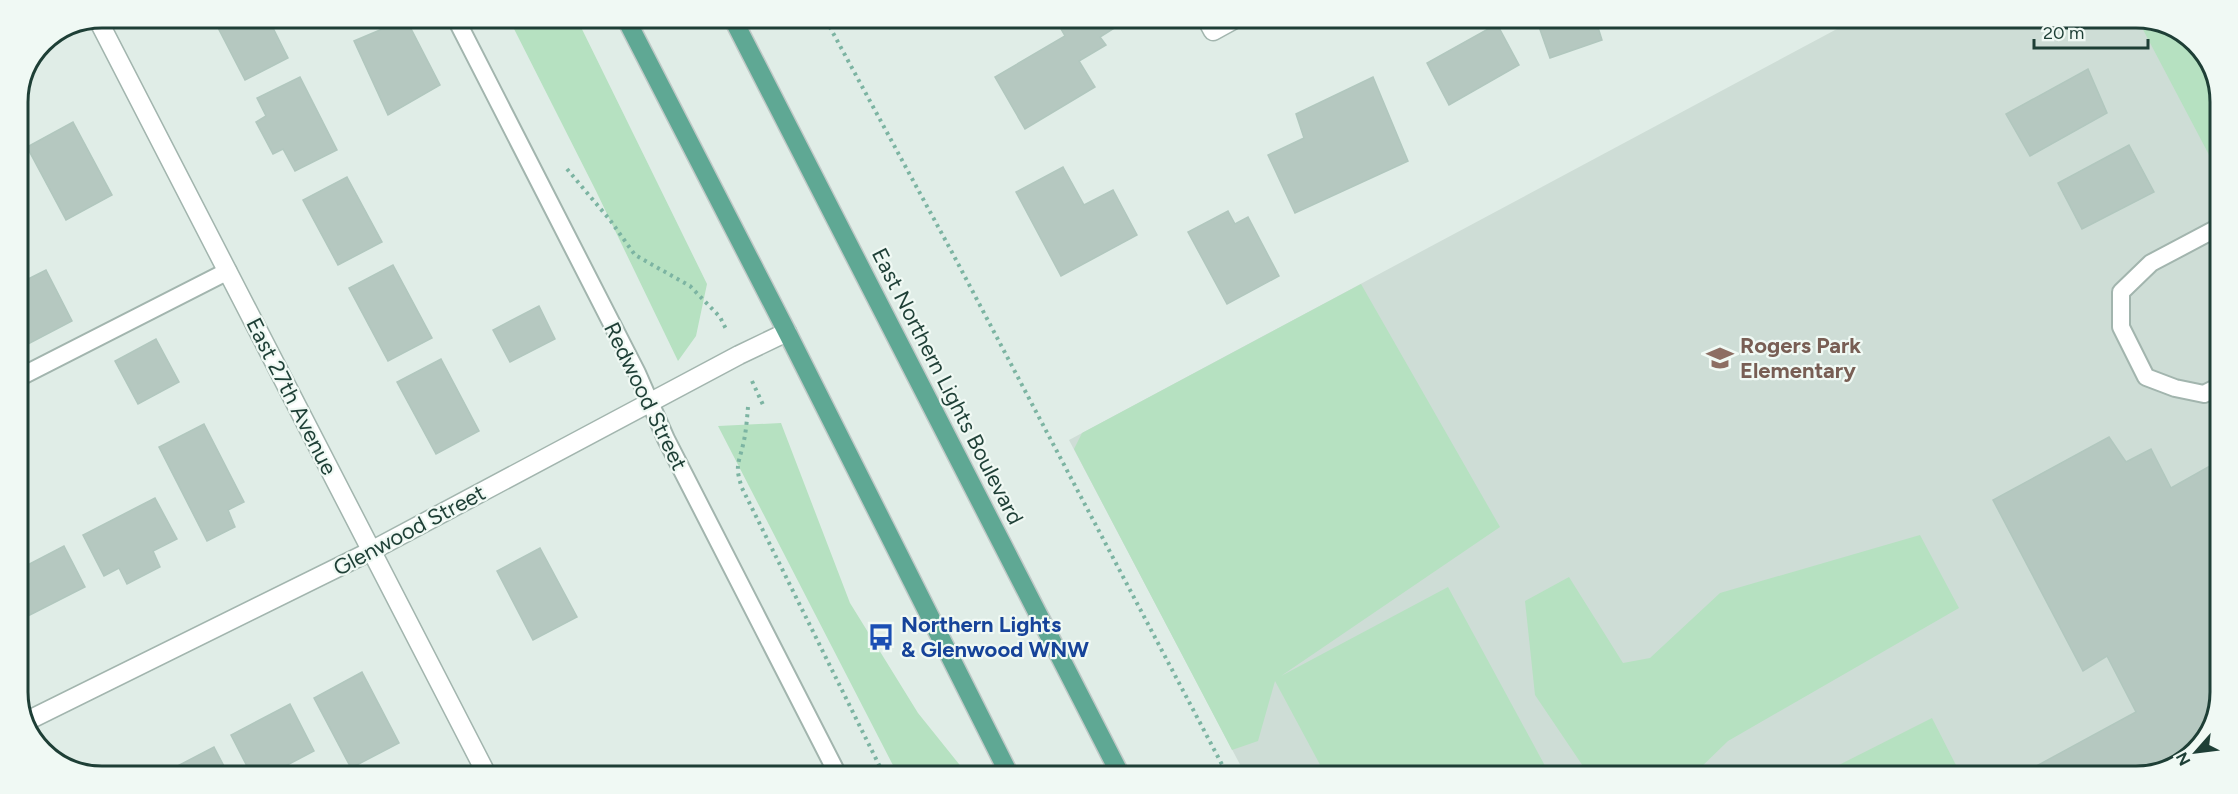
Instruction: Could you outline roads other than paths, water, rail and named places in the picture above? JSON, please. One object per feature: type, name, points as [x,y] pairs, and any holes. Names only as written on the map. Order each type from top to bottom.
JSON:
[{"type":"main road","points":[[631,28],[787,332],[1005,766]]},
{"type":"main road","name":"East Northern Lights Boulevard","points":[[738,28],[1116,766]]},
{"type":"street","name":"East 27th Avenue","points":[[102,28],[483,766]]},
{"type":"street","name":"Glenwood Street","points":[[34,719],[371,551],[739,355],[787,332]]},
{"type":"lane","name":"Redwood Street","points":[[461,28],[650,402],[666,439],[833,766]]},
{"type":"lane","points":[[2209,232],[2151,263],[2121,292],[2121,327],[2146,377],[2175,388],[2204,394],[2209,391]]},
{"type":"lane","points":[[28,373],[228,271]]},
{"type":"place","name":"Rogers Park Elementary","points":[[1720,358]]},
{"type":"place","name":"Northern Lights & Glenwood WNW","points":[[881,637]]}]
